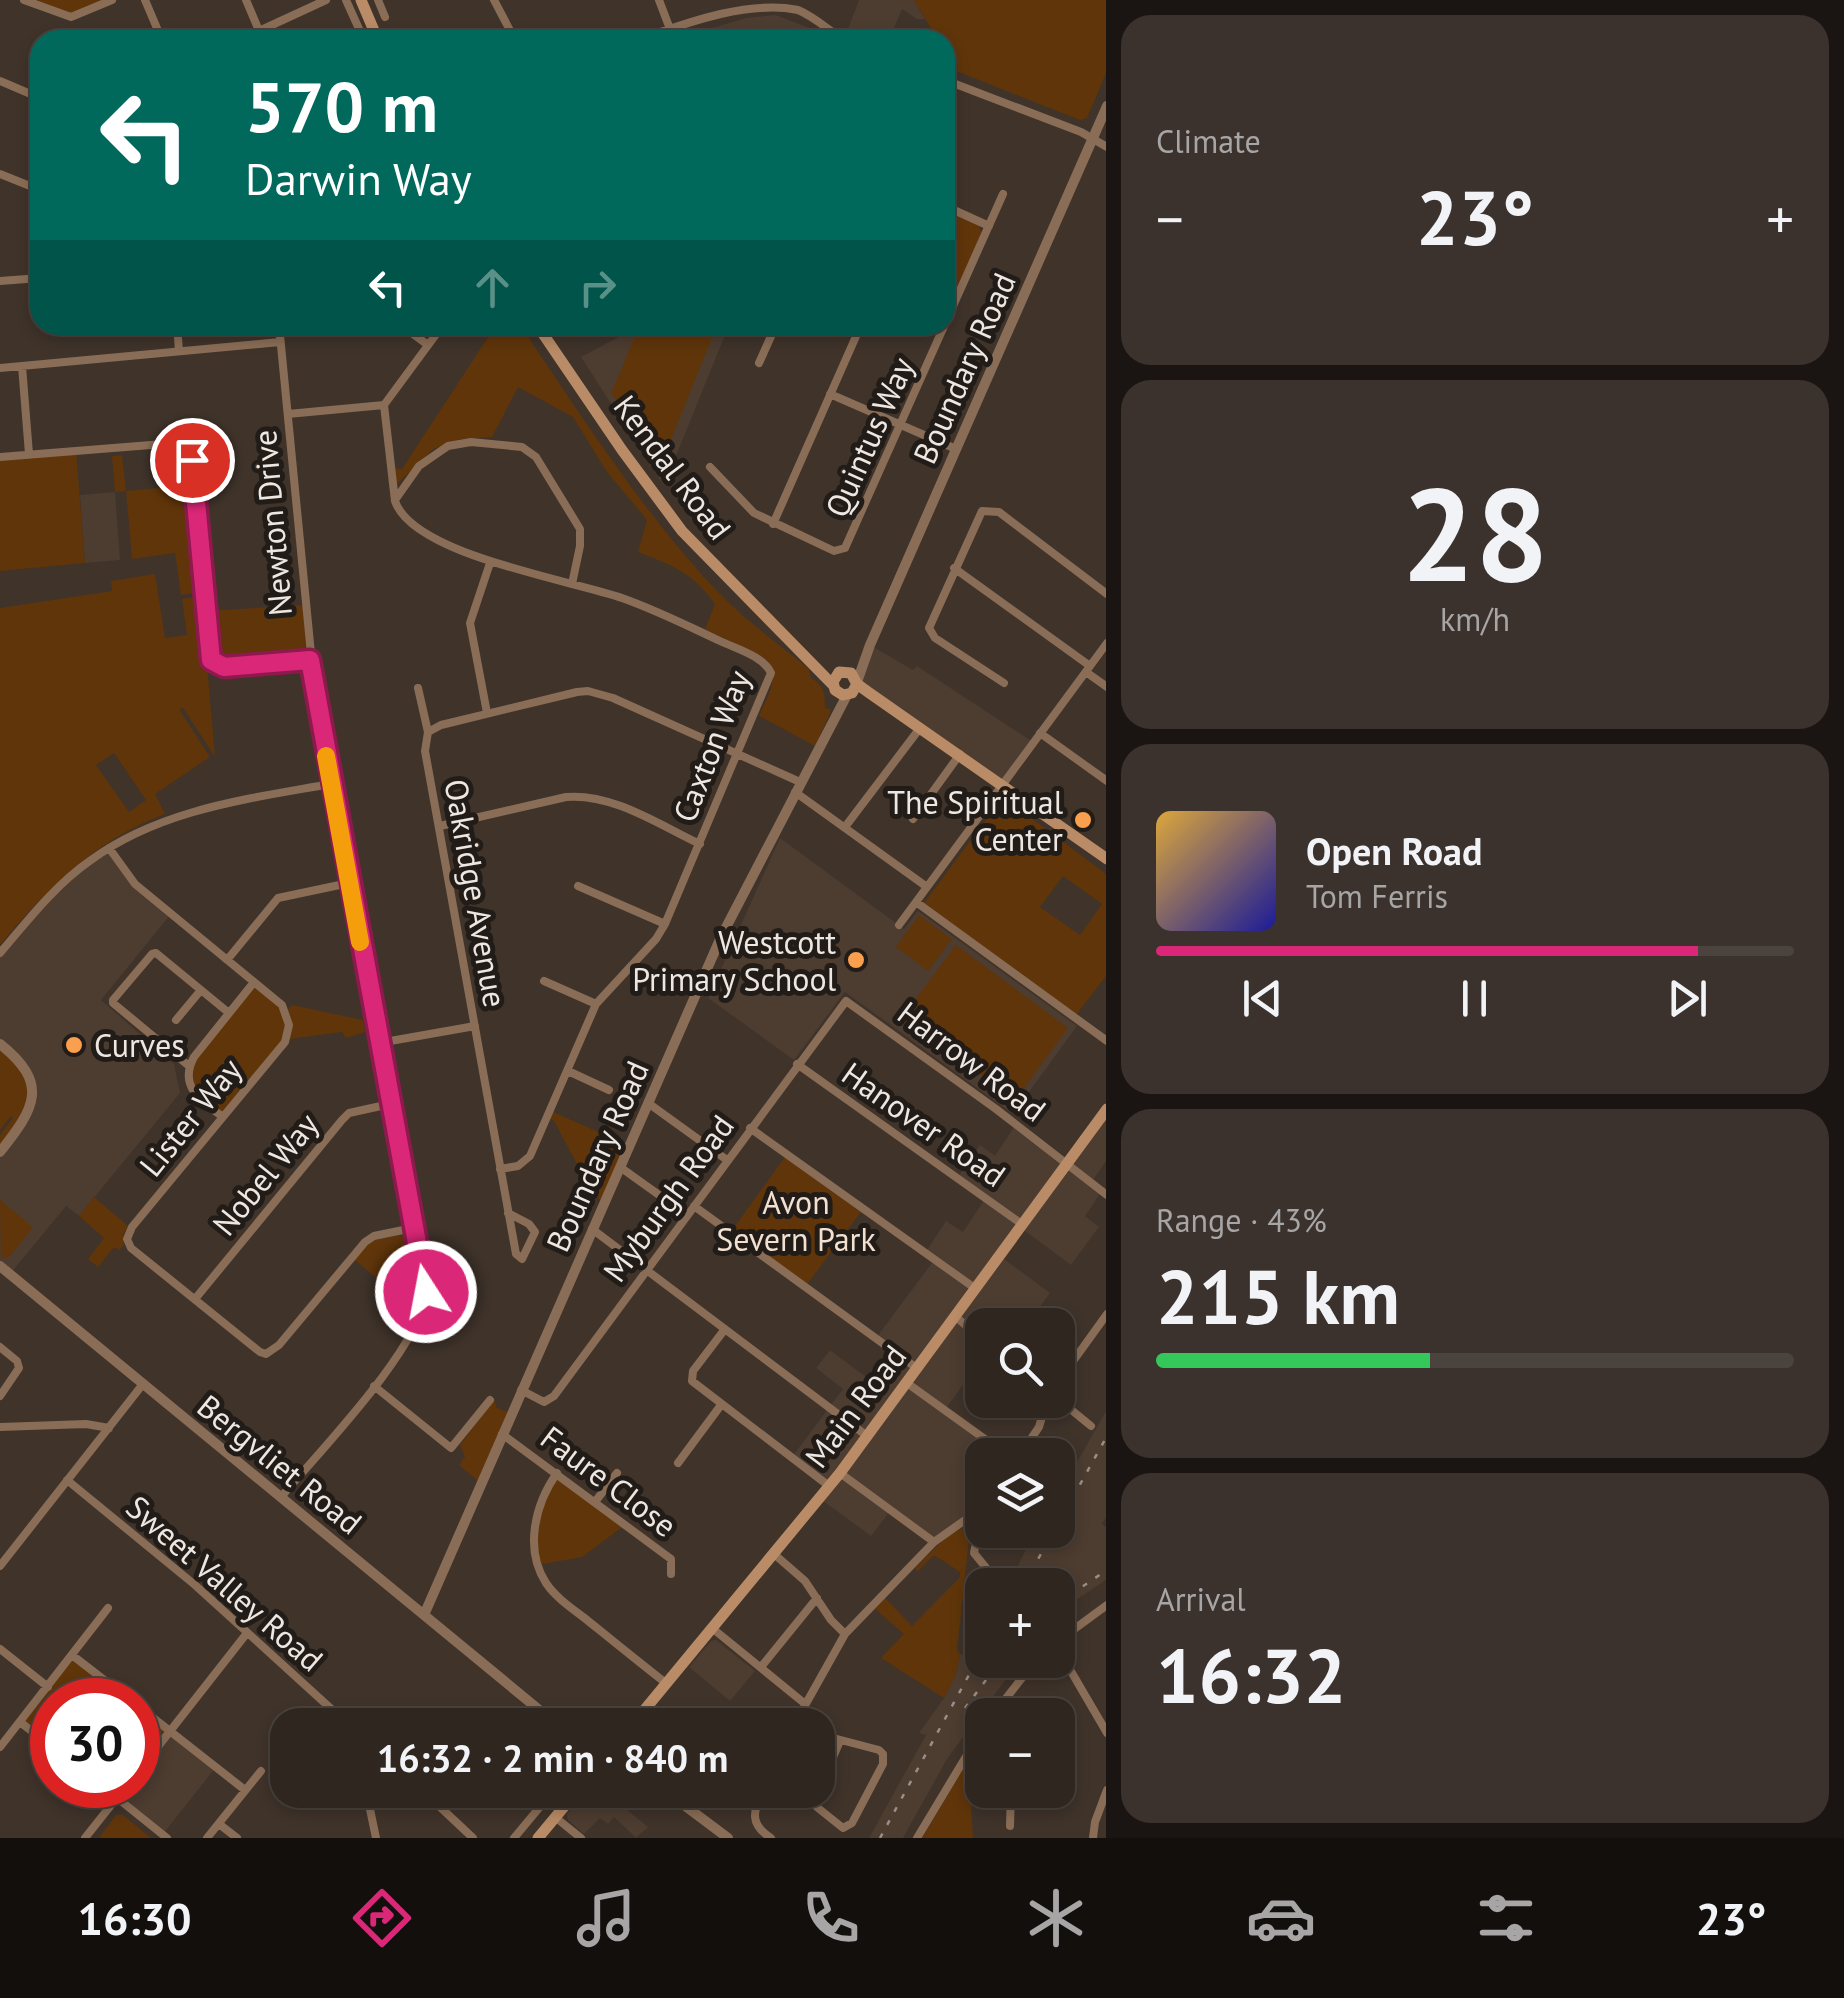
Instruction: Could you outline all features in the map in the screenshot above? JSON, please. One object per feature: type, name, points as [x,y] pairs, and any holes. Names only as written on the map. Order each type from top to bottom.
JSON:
[{"type":"main road","points":[[361,0],[374,30]]},
{"type":"main road","name":"Kendal Road","points":[[544,335],[665,509],[715,568],[834,687]]},
{"type":"main road","name":"Kendal Road","points":[[779,630],[843,671]]},
{"type":"main road","points":[[853,689],[851,673],[843,671],[834,678],[839,694],[853,689],[908,719],[1106,859]]},
{"type":"main road","name":"Main Road","points":[[647,1708],[830,1486],[1106,1110]]},
{"type":"main road","points":[[538,1838],[563,1808]]},
{"type":"street","points":[[24,0],[71,17],[112,0]]},
{"type":"street","points":[[145,0],[158,30]]},
{"type":"street","points":[[246,0],[259,30]]},
{"type":"street","points":[[270,30],[326,0]]},
{"type":"street","points":[[346,0],[360,30]]},
{"type":"street","points":[[378,0],[385,17]]},
{"type":"street","points":[[494,0],[510,30]]},
{"type":"street","points":[[659,0],[670,29]]},
{"type":"street","points":[[667,30],[728,8],[776,2],[807,14],[830,30]]},
{"type":"street","points":[[0,81],[30,94]]},
{"type":"street","points":[[955,86],[1092,138],[1106,147]]},
{"type":"street","name":"Boundary Road","points":[[424,1616],[735,908],[830,724],[853,689],[1106,106]]},
{"type":"street","points":[[0,174],[30,186]]},
{"type":"street","name":"Quintus Way","points":[[955,304],[1004,194]]},
{"type":"street","points":[[955,210],[990,226]]},
{"type":"street","points":[[0,281],[30,279]]},
{"type":"street","points":[[178,335],[180,351]]},
{"type":"street","name":"Newton Drive","points":[[280,335],[310,660],[426,1292],[425,1306],[414,1332],[282,1497]]},
{"type":"street","points":[[414,335],[428,345]]},
{"type":"street","points":[[395,501],[384,405],[436,335]]},
{"type":"street","points":[[759,362],[771,335]]},
{"type":"street","points":[[773,524],[857,335]]},
{"type":"street","name":"Quintus Way","points":[[710,467],[740,502],[773,524],[834,551],[846,548],[941,335]]},
{"type":"street","points":[[0,368],[280,342]]},
{"type":"street","points":[[22,366],[29,454]]},
{"type":"street","points":[[830,394],[956,450]]},
{"type":"street","points":[[288,414],[384,405]]},
{"type":"street","points":[[395,501],[419,466],[448,446],[471,442],[522,446],[536,457],[580,528],[572,584]]},
{"type":"street","points":[[0,457],[176,443],[186,448],[192,460],[209,656],[220,666],[310,660]]},
{"type":"street","name":"Caxton Way","points":[[395,501],[410,524],[490,563],[620,598],[678,621],[766,664],[771,678],[665,924],[596,1004],[530,1156],[518,1166],[500,1169]]},
{"type":"street","points":[[1004,683],[930,632],[930,623],[982,512],[992,510],[1106,594]]},
{"type":"street","points":[[487,713],[470,623],[490,563]]},
{"type":"street","points":[[954,568],[1088,669],[1106,687]]},
{"type":"street","points":[[899,925],[1106,643]]},
{"type":"street","name":"Boundary Road","points":[[843,671],[857,664],[868,651]]},
{"type":"street","name":"Boundary Road","points":[[830,724],[834,687]]},
{"type":"street","name":"Oakridge Avenue","points":[[379,1043],[475,1026],[425,751],[428,732],[418,688]]},
{"type":"street","points":[[428,732],[487,713],[588,691],[613,698],[738,754],[798,787],[927,887]]},
{"type":"street","points":[[845,827],[920,728]]},
{"type":"street","points":[[1040,733],[1106,782]]},
{"type":"street","points":[[913,819],[960,754]]},
{"type":"street","points":[[0,954],[49,895],[108,848],[139,831],[180,815],[232,802],[330,784]]},
{"type":"street","points":[[440,826],[566,796],[586,796],[700,844]]},
{"type":"street","points":[[108,848],[135,884],[254,982],[189,1066],[190,1088],[223,1117]]},
{"type":"street","points":[[227,960],[278,898],[349,882]]},
{"type":"street","points":[[578,886],[665,924]]},
{"type":"street","points":[[916,902],[1106,1041]]},
{"type":"street","points":[[189,1066],[112,1002],[154,953],[230,1013]]},
{"type":"street","points":[[544,981],[596,1004]]},
{"type":"street","name":"Lister Way","points":[[195,1299],[133,1250],[127,1239],[285,1042],[288,1025],[282,1005],[254,982]]},
{"type":"street","points":[[176,1020],[201,990]]},
{"type":"street","name":"Myburgh Road","points":[[522,1390],[540,1400],[552,1399],[846,1001]]},
{"type":"street","name":"Harrow Road","points":[[846,1001],[1106,1195]]},
{"type":"street","points":[[475,1026],[500,1169],[508,1213],[516,1254],[522,1258],[535,1234],[534,1228],[508,1213]]},
{"type":"street","points":[[0,1044],[26,1068],[33,1094],[28,1115],[0,1152]]},
{"type":"street","name":"Hanover Road","points":[[797,1064],[1022,1225]]},
{"type":"street","points":[[568,1071],[609,1090]]},
{"type":"street","points":[[648,1103],[727,1160]]},
{"type":"street","name":"Nobel Way","points":[[195,1299],[349,1113],[390,1104]]},
{"type":"street","points":[[750,1128],[976,1290]]},
{"type":"street","points":[[620,1167],[687,1215]]},
{"type":"street","points":[[694,1206],[918,1368]]},
{"type":"street","points":[[195,1299],[260,1352],[269,1354],[365,1242],[413,1228]]},
{"type":"street","points":[[592,1230],[867,1436]]},
{"type":"street","name":"Bergvliet Road","points":[[0,1266],[539,1708]]},
{"type":"street","points":[[1075,1358],[1106,1314]]},
{"type":"street","points":[[956,1317],[965,1325]]},
{"type":"street","points":[[725,1329],[692,1371],[691,1378],[830,1486]]},
{"type":"street","points":[[0,1347],[17,1361],[19,1368],[0,1396]]},
{"type":"street","points":[[0,1566],[144,1384]]},
{"type":"street","points":[[907,1384],[984,1438]]},
{"type":"street","points":[[374,1386],[451,1448],[490,1400]]},
{"type":"street","points":[[678,1463],[722,1404]]},
{"type":"street","points":[[1075,1413],[1090,1426]]},
{"type":"street","points":[[0,1428],[86,1424],[109,1428]]},
{"type":"street","name":"Faure Close","points":[[502,1434],[671,1560],[671,1574]]},
{"type":"street","points":[[840,1472],[934,1542]]},
{"type":"street","points":[[557,1473],[543,1495],[536,1522],[535,1554],[542,1575],[561,1600],[667,1684]]},
{"type":"street","points":[[595,1502],[617,1473]]},
{"type":"street","name":"Sweet Valley Road","points":[[67,1480],[196,1585],[329,1708]]},
{"type":"street","points":[[802,1708],[845,1634],[934,1542],[965,1521]]},
{"type":"street","points":[[975,1548],[974,1553],[987,1568]]},
{"type":"street","points":[[774,1554],[805,1580],[845,1634]]},
{"type":"street","points":[[760,1668],[818,1598]]},
{"type":"street","points":[[1075,1628],[1106,1605]]},
{"type":"street","points":[[55,1678],[108,1608]]},
{"type":"street","points":[[712,1628],[804,1703]]},
{"type":"street","points":[[160,1744],[247,1633]]},
{"type":"street","points":[[0,1650],[36,1678]]},
{"type":"street","points":[[72,1655],[102,1678]]},
{"type":"street","points":[[1004,1698],[1019,1678]]},
{"type":"street","points":[[1075,1678],[1106,1733]]},
{"type":"street","name":"Bergvliet Road","points":[[530,1700],[547,1708]]},
{"type":"street","points":[[0,1747],[30,1710]]},
{"type":"street","points":[[20,1722],[30,1730]]},
{"type":"street","points":[[160,1723],[245,1790]]},
{"type":"street","points":[[835,1739],[884,1754],[883,1764],[852,1823],[843,1828],[813,1804],[840,1741]]},
{"type":"street","points":[[917,1838],[965,1758]]},
{"type":"street","points":[[208,1838],[262,1771]]},
{"type":"street","points":[[1093,1838],[1106,1790]]},
{"type":"street","points":[[86,1838],[109,1808]]},
{"type":"street","points":[[130,1808],[167,1838]]},
{"type":"street","points":[[370,1808],[376,1838]]},
{"type":"street","points":[[442,1808],[474,1838]]},
{"type":"street","points":[[514,1838],[539,1808]]},
{"type":"street","points":[[690,1808],[696,1812]]},
{"type":"street","points":[[692,1808],[728,1838]]},
{"type":"street","points":[[757,1808],[754,1819],[758,1829],[771,1838]]},
{"type":"street","points":[[1010,1808],[1010,1826]]},
{"type":"street","points":[[555,1817],[581,1838]]},
{"type":"street","points":[[219,1824],[237,1838]]},
{"type":"shaded area","points":[[859,0],[914,0],[925,19],[917,19],[902,9],[893,30],[848,29]]},
{"type":"shaded area","points":[[775,15],[813,30],[705,30],[746,18]]},
{"type":"shaded area","points":[[623,335],[725,335],[664,486],[581,357]]},
{"type":"shaded area","points":[[115,492],[120,560],[85,563],[80,495]]},
{"type":"shaded area","points":[[870,645],[913,670],[917,666],[1033,742],[1003,784],[857,684]]},
{"type":"shaded area","name":"Westcott Primary School","points":[[780,838],[904,929],[918,911],[1077,1026],[1013,1114],[845,992],[794,1060],[708,998]]},
{"type":"shaded area","points":[[109,848],[122,870],[171,914],[101,1000],[174,1064],[180,1093],[79,1216],[66,1206],[10,1274],[0,1266],[0,1152],[18,1129],[0,1044],[0,953],[39,907]]},
{"type":"shaded area","points":[[1106,1109],[1106,1161],[1091,1183],[1102,1191],[1085,1216],[1099,1227],[1071,1265],[1021,1228],[1000,1256],[1050,1293],[1039,1308],[965,1308],[965,1382],[945,1410],[984,1438],[965,1438],[965,1520],[934,1542],[891,1510],[871,1536],[819,1498],[829,1486],[792,1457],[843,1389],[816,1368],[830,1350],[874,1383],[896,1354],[876,1338],[934,1260],[925,1253],[946,1221],[963,1232],[985,1199],[957,1178],[980,1145],[995,1156],[1016,1124],[1067,1163]]},
{"type":"shaded area","points":[[1106,1411],[1106,1518],[1102,1524],[1106,1527],[1106,1580],[1075,1601],[1075,1568],[1017,1568],[1027,1548],[1075,1548],[1075,1466]]},
{"type":"shaded area","points":[[716,1640],[755,1671],[730,1701],[689,1667]]},
{"type":"shaded area","points":[[960,1654],[965,1656],[965,1678],[1007,1678],[992,1698],[965,1698],[965,1735],[903,1838],[869,1838],[926,1735],[919,1733],[944,1698],[956,1674]]},
{"type":"shaded area","points":[[170,1731],[216,1767],[163,1834],[130,1808],[160,1808],[160,1744]]},
{"type":"shaded area","points":[[572,1808],[625,1808],[648,1827],[636,1838],[614,1817],[608,1824],[600,1818],[584,1834],[568,1820]]},
{"type":"green space","points":[[25,0],[111,0],[76,16]]},
{"type":"green space","points":[[914,0],[1106,0],[1106,73],[1087,118],[1080,120],[955,71],[955,30],[932,30]]},
{"type":"green space","points":[[955,214],[978,224],[982,233],[955,294]]},
{"type":"green space","points":[[489,335],[527,335],[662,528],[716,590],[809,669],[810,677],[823,690],[825,708],[831,709],[815,746],[759,716],[771,688],[771,667],[767,660],[705,629],[715,604],[707,593],[681,571],[638,552],[647,520],[607,472],[573,417],[518,387],[492,437],[460,439],[433,449],[397,484],[394,468],[402,469]]},
{"type":"green space","points":[[636,335],[713,335],[662,462],[611,393]]},
{"type":"green space","points":[[76,450],[85,563],[0,571],[0,457]]},
{"type":"green space","points":[[122,455],[126,491],[115,492],[112,456]]},
{"type":"green space","points":[[189,466],[200,592],[181,595],[175,553],[132,559],[126,491],[159,488],[158,469]]},
{"type":"green space","points":[[155,574],[165,638],[187,635],[182,599],[200,596],[215,757],[183,708],[179,709],[210,757],[155,794],[165,814],[94,852],[36,905],[0,945],[0,608],[112,591],[111,581]],"holes":[[[114,753],[146,800],[129,812],[96,765]]]},
{"type":"green space","points":[[304,605],[310,660],[227,667],[213,662],[205,611]]},
{"type":"green space","points":[[1003,797],[1019,805],[1106,874],[1106,976],[1076,1015],[924,903]],"holes":[[[1063,876],[1102,904],[1080,935],[1040,907]]]},
{"type":"green space","points":[[919,915],[952,939],[928,971],[896,947]]},
{"type":"green space","points":[[956,945],[1068,1028],[1015,1100],[902,1017]]},
{"type":"green space","points":[[254,982],[282,1005],[288,1033],[223,1117],[193,1092],[188,1070]]},
{"type":"green space","points":[[292,1005],[363,1020],[365,1032],[346,1038],[342,1032],[290,1039],[288,1009]]},
{"type":"green space","points":[[0,1044],[19,1059],[33,1094],[0,1152],[0,1135],[13,1118],[0,1130]]},
{"type":"green space","points":[[553,1112],[626,1144],[601,1200],[593,1194],[550,1119]]},
{"type":"green space","name":"Avon Severn Park","points":[[787,1154],[863,1209],[805,1287],[730,1233]]},
{"type":"green space","points":[[94,1197],[128,1226],[123,1235],[124,1245],[119,1250],[114,1247],[98,1267],[88,1259],[104,1238],[79,1216]]},
{"type":"green space","points":[[0,1200],[33,1227],[9,1257],[1,1259]]},
{"type":"green space","points":[[406,1234],[411,1240],[421,1302],[383,1284],[354,1259],[371,1241]]},
{"type":"green space","points":[[494,1399],[497,1408],[508,1412],[478,1481],[459,1465],[465,1457],[460,1445]]},
{"type":"green space","points":[[557,1473],[625,1525],[582,1557],[537,1565],[537,1512]]},
{"type":"green space","points":[[962,1528],[968,1548],[957,1650],[960,1654],[956,1674],[944,1698],[881,1658],[904,1634],[875,1609],[885,1598],[912,1626],[960,1577],[960,1572],[934,1555],[917,1572],[915,1568],[945,1538]]},
{"type":"green space","points":[[72,1655],[102,1678],[54,1678]]},
{"type":"green space","points":[[30,1709],[30,1730],[20,1722]]},
{"type":"green space","points":[[160,1723],[170,1731],[160,1744]]},
{"type":"green space","points":[[965,1766],[965,1808],[971,1808],[973,1838],[922,1838]]},
{"type":"green space","points":[[116,1815],[123,1815],[151,1838],[99,1838]]},
{"type":"railway","points":[[1075,1493],[1106,1438]]},
{"type":"railway","points":[[1033,1568],[1044,1548]]},
{"type":"railway","points":[[1075,1592],[1106,1571]]},
{"type":"railway","points":[[880,1838],[967,1678]]},
{"type":"railway","points":[[972,1698],[988,1678]]},
{"type":"slow traffic","points":[[326,756],[360,942]]},
{"type":"place","name":"The Spiritual Center","points":[[1083,820]]},
{"type":"place","name":"Westcott Primary School","points":[[856,960]]},
{"type":"place","name":"Curves","points":[[74,1045]]},
{"type":"route","points":[[192,460],[211,660],[224,667],[310,660],[426,1292]]}]
